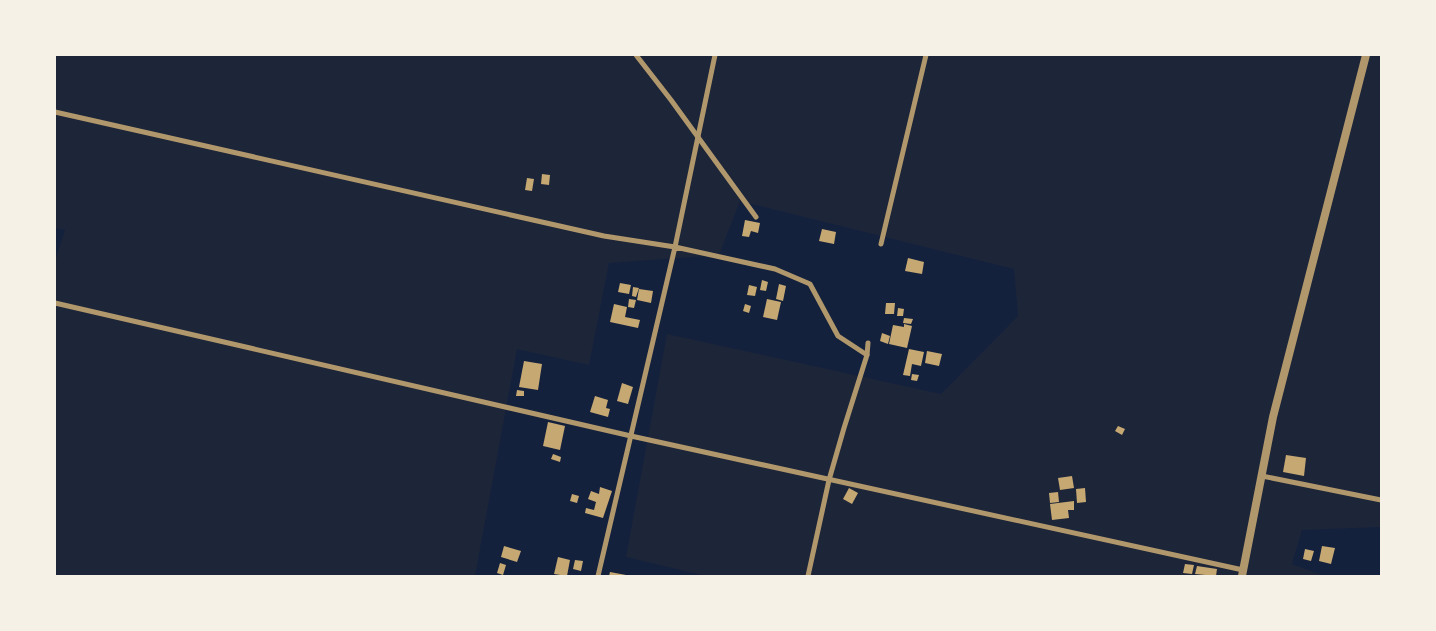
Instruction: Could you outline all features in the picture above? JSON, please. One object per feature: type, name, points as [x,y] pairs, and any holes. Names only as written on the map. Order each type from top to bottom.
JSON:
[{"type":"street","points":[[636,55],[756,218]]},
{"type":"street","points":[[598,576],[675,248],[715,55]]},
{"type":"street","points":[[881,244],[926,55]]},
{"type":"street","points":[[55,303],[631,436],[1242,573],[1273,417],[1366,55]]},
{"type":"street","points":[[55,112],[604,236],[675,248],[775,269],[810,284],[838,336],[867,355]]},
{"type":"street","points":[[808,576],[830,480],[867,355],[868,343]]},
{"type":"street","points":[[1262,476],[1381,500]]},
{"type":"shaded area","points":[[55,55],[1381,55],[1381,527],[1302,530],[1292,564],[1324,576],[706,576],[626,557],[667,334],[941,394],[1018,316],[1014,269],[740,201],[719,255],[609,263],[589,365],[517,349],[475,576],[55,576],[55,261],[65,230],[55,228]]},
{"type":"building","points":[[542,174],[550,175],[549,185],[541,184]]},
{"type":"building","points":[[527,178],[534,179],[532,191],[525,190]]},
{"type":"building","points":[[745,220],[760,223],[758,233],[751,231],[749,237],[742,236]]},
{"type":"building","points":[[822,229],[836,232],[834,244],[819,241]]},
{"type":"building","points":[[908,258],[924,262],[922,274],[905,271]]},
{"type":"building","points":[[762,280],[768,282],[766,291],[760,290]]},
{"type":"building","points":[[620,283],[631,285],[629,294],[618,292]]},
{"type":"building","points":[[779,284],[786,286],[783,301],[776,299]]},
{"type":"building","points":[[749,285],[757,287],[755,296],[747,295]]},
{"type":"building","points":[[633,287],[639,288],[636,297],[632,296]]},
{"type":"building","points":[[639,289],[653,291],[651,303],[637,300]]},
{"type":"building","points":[[629,299],[636,300],[634,308],[628,307]]},
{"type":"building","points":[[767,299],[781,302],[777,320],[763,317]]},
{"type":"building","points":[[886,303],[895,303],[894,314],[885,314]]},
{"type":"building","points":[[614,304],[627,307],[625,317],[640,320],[638,328],[610,322]]},
{"type":"building","points":[[745,304],[751,306],[749,313],[743,311]]},
{"type":"building","points":[[898,308],[904,309],[903,316],[897,316]]},
{"type":"building","points":[[904,318],[913,319],[911,324],[903,323]]},
{"type":"building","points":[[904,324],[912,326],[907,348],[889,344],[893,325],[904,327]]},
{"type":"building","points":[[882,333],[890,336],[888,344],[880,341]]},
{"type":"building","points":[[909,349],[924,352],[921,366],[912,364],[910,376],[903,375]]},
{"type":"building","points":[[927,351],[942,354],[939,366],[925,363]]},
{"type":"building","points":[[524,361],[542,364],[538,390],[519,387]]},
{"type":"building","points":[[912,374],[919,375],[917,381],[911,380]]},
{"type":"building","points":[[622,383],[633,387],[628,404],[617,401]]},
{"type":"building","points":[[517,390],[524,391],[524,396],[516,396]]},
{"type":"building","points":[[595,396],[608,400],[606,408],[610,409],[608,417],[590,412]]},
{"type":"building","points":[[548,422],[565,426],[560,450],[543,446]]},
{"type":"building","points":[[1118,426],[1125,429],[1122,435],[1115,431]]},
{"type":"building","points":[[553,454],[561,457],[560,462],[551,459]]},
{"type":"building","points":[[1286,455],[1306,458],[1304,476],[1283,472]]},
{"type":"building","points":[[1072,476],[1074,488],[1060,490],[1058,478]]},
{"type":"building","points":[[600,487],[612,491],[603,518],[585,513],[586,508],[594,510],[596,502],[588,499],[591,491],[599,494]]},
{"type":"building","points":[[849,488],[858,493],[852,504],[843,499]]},
{"type":"building","points":[[1085,488],[1086,502],[1077,503],[1076,489]]},
{"type":"building","points":[[1058,492],[1059,502],[1050,503],[1049,493]]},
{"type":"building","points":[[572,494],[579,496],[577,503],[570,501]]},
{"type":"building","points":[[1074,501],[1074,510],[1068,510],[1069,518],[1052,520],[1050,504]]},
{"type":"building","points":[[504,546],[521,551],[517,562],[501,557]]},
{"type":"building","points":[[1322,546],[1335,548],[1331,564],[1319,561]]},
{"type":"building","points":[[1305,549],[1314,551],[1311,561],[1303,559]]},
{"type":"building","points":[[558,557],[570,560],[567,576],[554,574]]},
{"type":"building","points":[[575,560],[583,561],[581,571],[573,569]]},
{"type":"building","points":[[500,563],[506,565],[503,575],[497,573]]},
{"type":"building","points":[[1185,564],[1194,565],[1192,574],[1183,573]]},
{"type":"building","points":[[1197,566],[1217,569],[1216,576],[1195,574]]},
{"type":"building","points":[[610,572],[626,575],[626,576],[609,576]]}]
